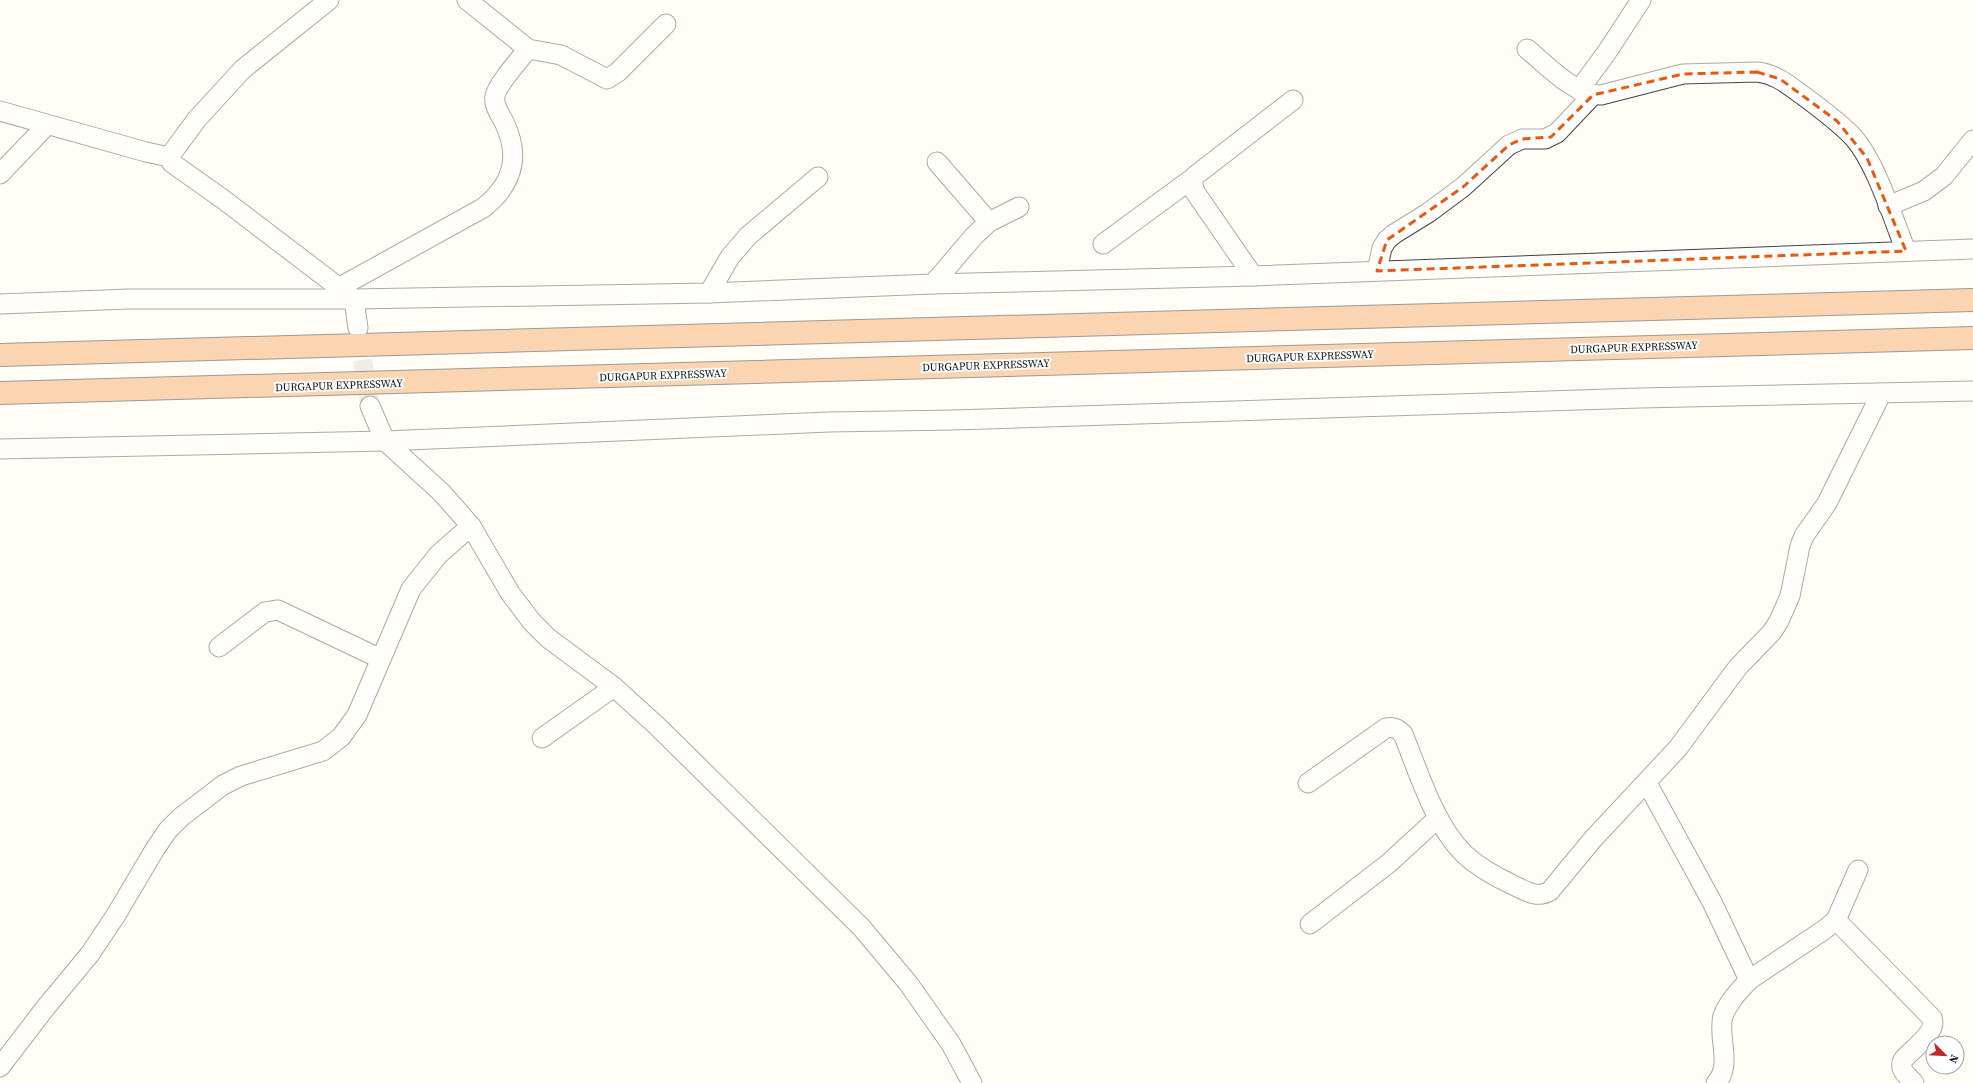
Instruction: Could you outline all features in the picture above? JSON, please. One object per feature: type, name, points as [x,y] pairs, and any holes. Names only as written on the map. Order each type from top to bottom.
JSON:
[{"type":"highway","points":[[0,355],[1973,300]]},
{"type":"highway","name":"DURGAPUR EXPRESSWAY","points":[[0,394],[1973,338]]},
{"type":"street","points":[[169,157],[197,119],[243,69],[329,0]]},
{"type":"street","points":[[467,0],[528,49],[561,55],[607,79],[618,72],[666,24]]},
{"type":"street","points":[[1377,271],[1382,248],[1390,237],[1463,187],[1508,145],[1522,139],[1545,139],[1557,133],[1586,93],[1607,52],[1641,0]]},
{"type":"street","points":[[347,293],[483,208],[501,191],[508,181],[511,172],[511,144],[509,134],[495,104],[495,96],[500,86],[528,49]]},
{"type":"street","points":[[1527,49],[1586,93],[1601,95],[1683,74],[1769,74],[1780,79],[1838,122],[1855,139],[1867,158],[1906,251]]},
{"type":"street","points":[[1103,244],[1193,178],[1293,100]]},
{"type":"street","points":[[0,111],[169,157],[172,163],[224,200],[347,293],[358,328]]},
{"type":"street","points":[[0,174],[47,125]]},
{"type":"street","points":[[1888,206],[1924,191],[1944,176],[1973,140]]},
{"type":"street","points":[[937,162],[989,222]]},
{"type":"street","points":[[709,293],[730,257],[748,236],[818,177]]},
{"type":"street","points":[[1193,178],[1192,181],[1195,192],[1252,276]]},
{"type":"street","points":[[933,284],[974,236],[989,222],[1019,207]]},
{"type":"street","points":[[0,304],[347,293],[709,293],[933,284],[1252,276],[1973,249]]},
{"type":"street","points":[[0,449],[385,441],[828,422],[952,420],[1632,399],[1973,391]]},
{"type":"street","points":[[1308,783],[1386,728],[1394,728],[1402,734],[1438,818],[1452,840],[1464,854],[1478,865],[1501,879],[1536,895],[1543,895],[1550,891],[1593,839],[1647,783],[1678,748],[1738,666],[1772,632],[1779,621],[1790,596],[1800,546],[1804,536],[1827,503],[1881,394]]},
{"type":"street","points":[[370,406],[385,441],[442,493],[471,526],[510,593],[532,622],[548,638],[614,687],[656,725],[861,927],[908,983],[951,1044],[972,1083]]},
{"type":"street","points":[[0,1067],[46,1007],[90,954],[168,830],[181,817],[223,785],[241,776],[323,751],[332,745],[349,728],[411,589],[438,555],[471,526]]},
{"type":"street","points":[[219,646],[265,612],[278,610],[381,659]]},
{"type":"street","points":[[542,738],[614,687]]},
{"type":"street","points":[[1647,783],[1712,902],[1749,980]]},
{"type":"street","points":[[1310,924],[1389,863],[1438,818]]},
{"type":"street","points":[[1716,1083],[1720,1079],[1724,1066],[1723,1017],[1736,995],[1749,980],[1824,930],[1836,920],[1858,870]]},
{"type":"street","points":[[1836,920],[1932,1018],[1934,1023],[1932,1030],[1906,1056],[1901,1064],[1902,1069],[1914,1083]]},
{"type":"highlighted area","points":[[1757,72],[1780,79],[1837,121],[1867,158],[1906,251],[1377,271],[1387,240],[1463,187],[1509,145],[1522,139],[1551,137],[1593,95],[1683,74],[1704,73]]},
{"type":"tunnel","points":[[358,331],[370,406]]}]
